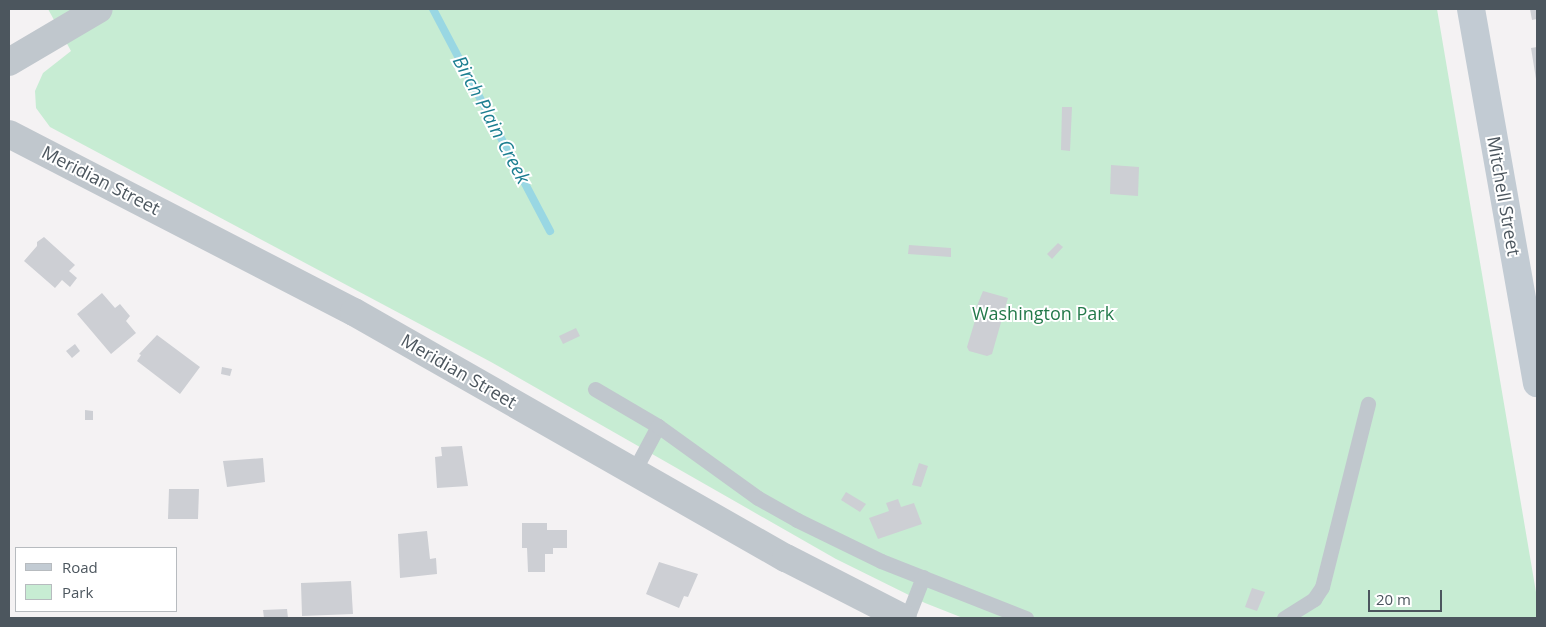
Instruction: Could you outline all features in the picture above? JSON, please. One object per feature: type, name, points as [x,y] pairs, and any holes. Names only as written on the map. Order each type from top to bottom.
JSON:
[{"type":"main road","name":"Mitchell Street","points":[[1471,9],[1537,383]]},
{"type":"street","points":[[9,62],[99,9]]},
{"type":"street","name":"Meridian Street","points":[[9,134],[354,312],[786,558],[903,618]]},
{"type":"lane","points":[[595,389],[658,426],[758,498],[881,561],[1026,618]]},
{"type":"lane","points":[[1284,618],[1314,599],[1322,588],[1368,404]]},
{"type":"lane","points":[[634,471],[658,426]]},
{"type":"lane","points":[[907,618],[923,577]]},
{"type":"green space","name":"Washington Park","points":[[48,9],[1437,9],[1537,598],[1537,618],[963,618],[925,603],[836,559],[491,362],[50,127],[36,108],[35,91],[43,73],[71,51]]},
{"type":"building","points":[[1530,9],[1537,9],[1537,19],[1532,20]]},
{"type":"building","points":[[1537,47],[1537,79],[1536,79],[1531,48]]},
{"type":"building","points":[[1062,107],[1072,107],[1070,151],[1061,150]]},
{"type":"building","points":[[1111,165],[1139,167],[1138,196],[1110,194]]},
{"type":"building","points":[[44,237],[75,265],[69,271],[77,278],[70,287],[62,280],[55,288],[24,261],[37,246],[37,242]]},
{"type":"building","points":[[1058,243],[1063,247],[1052,259],[1047,254]]},
{"type":"building","points":[[909,245],[951,248],[951,257],[908,254]]},
{"type":"building","points":[[983,291],[1008,298],[992,354],[987,356],[969,351],[967,347],[977,314],[974,313]]},
{"type":"building","points":[[102,293],[115,308],[120,304],[130,316],[126,321],[136,333],[111,354],[77,314]]},
{"type":"building","points":[[576,328],[580,336],[563,344],[559,336]]},
{"type":"building","points":[[157,335],[200,367],[180,394],[137,361],[141,355],[139,354]]},
{"type":"building","points":[[75,344],[80,351],[72,358],[66,351]]},
{"type":"building","points":[[222,367],[232,369],[230,376],[221,374]]},
{"type":"building","points":[[85,410],[93,411],[93,420],[85,420]]},
{"type":"building","points":[[462,446],[468,486],[437,488],[435,457],[442,456],[441,447]]},
{"type":"building","points":[[263,458],[265,482],[227,487],[223,461]]},
{"type":"building","points":[[919,463],[928,466],[921,487],[912,485]]},
{"type":"building","points":[[169,489],[199,489],[198,519],[168,519]]},
{"type":"building","points":[[846,492],[866,504],[860,512],[841,500]]},
{"type":"building","points":[[898,499],[901,507],[914,503],[922,524],[878,539],[869,518],[889,511],[886,503]]},
{"type":"building","points":[[522,523],[547,523],[547,530],[567,530],[567,548],[553,548],[553,554],[545,554],[545,572],[528,572],[527,548],[522,548]]},
{"type":"building","points":[[427,531],[430,559],[436,558],[437,574],[400,578],[398,534]]},
{"type":"building","points":[[659,562],[698,574],[688,597],[684,596],[679,608],[646,594]]},
{"type":"building","points":[[351,581],[353,614],[302,616],[301,583]]},
{"type":"building","points":[[1252,588],[1265,592],[1257,611],[1245,607]]},
{"type":"building","points":[[287,609],[288,618],[264,618],[263,610]]},
{"type":"waterway","name":"Birch Plain Creek","points":[[433,9],[550,231]]}]
